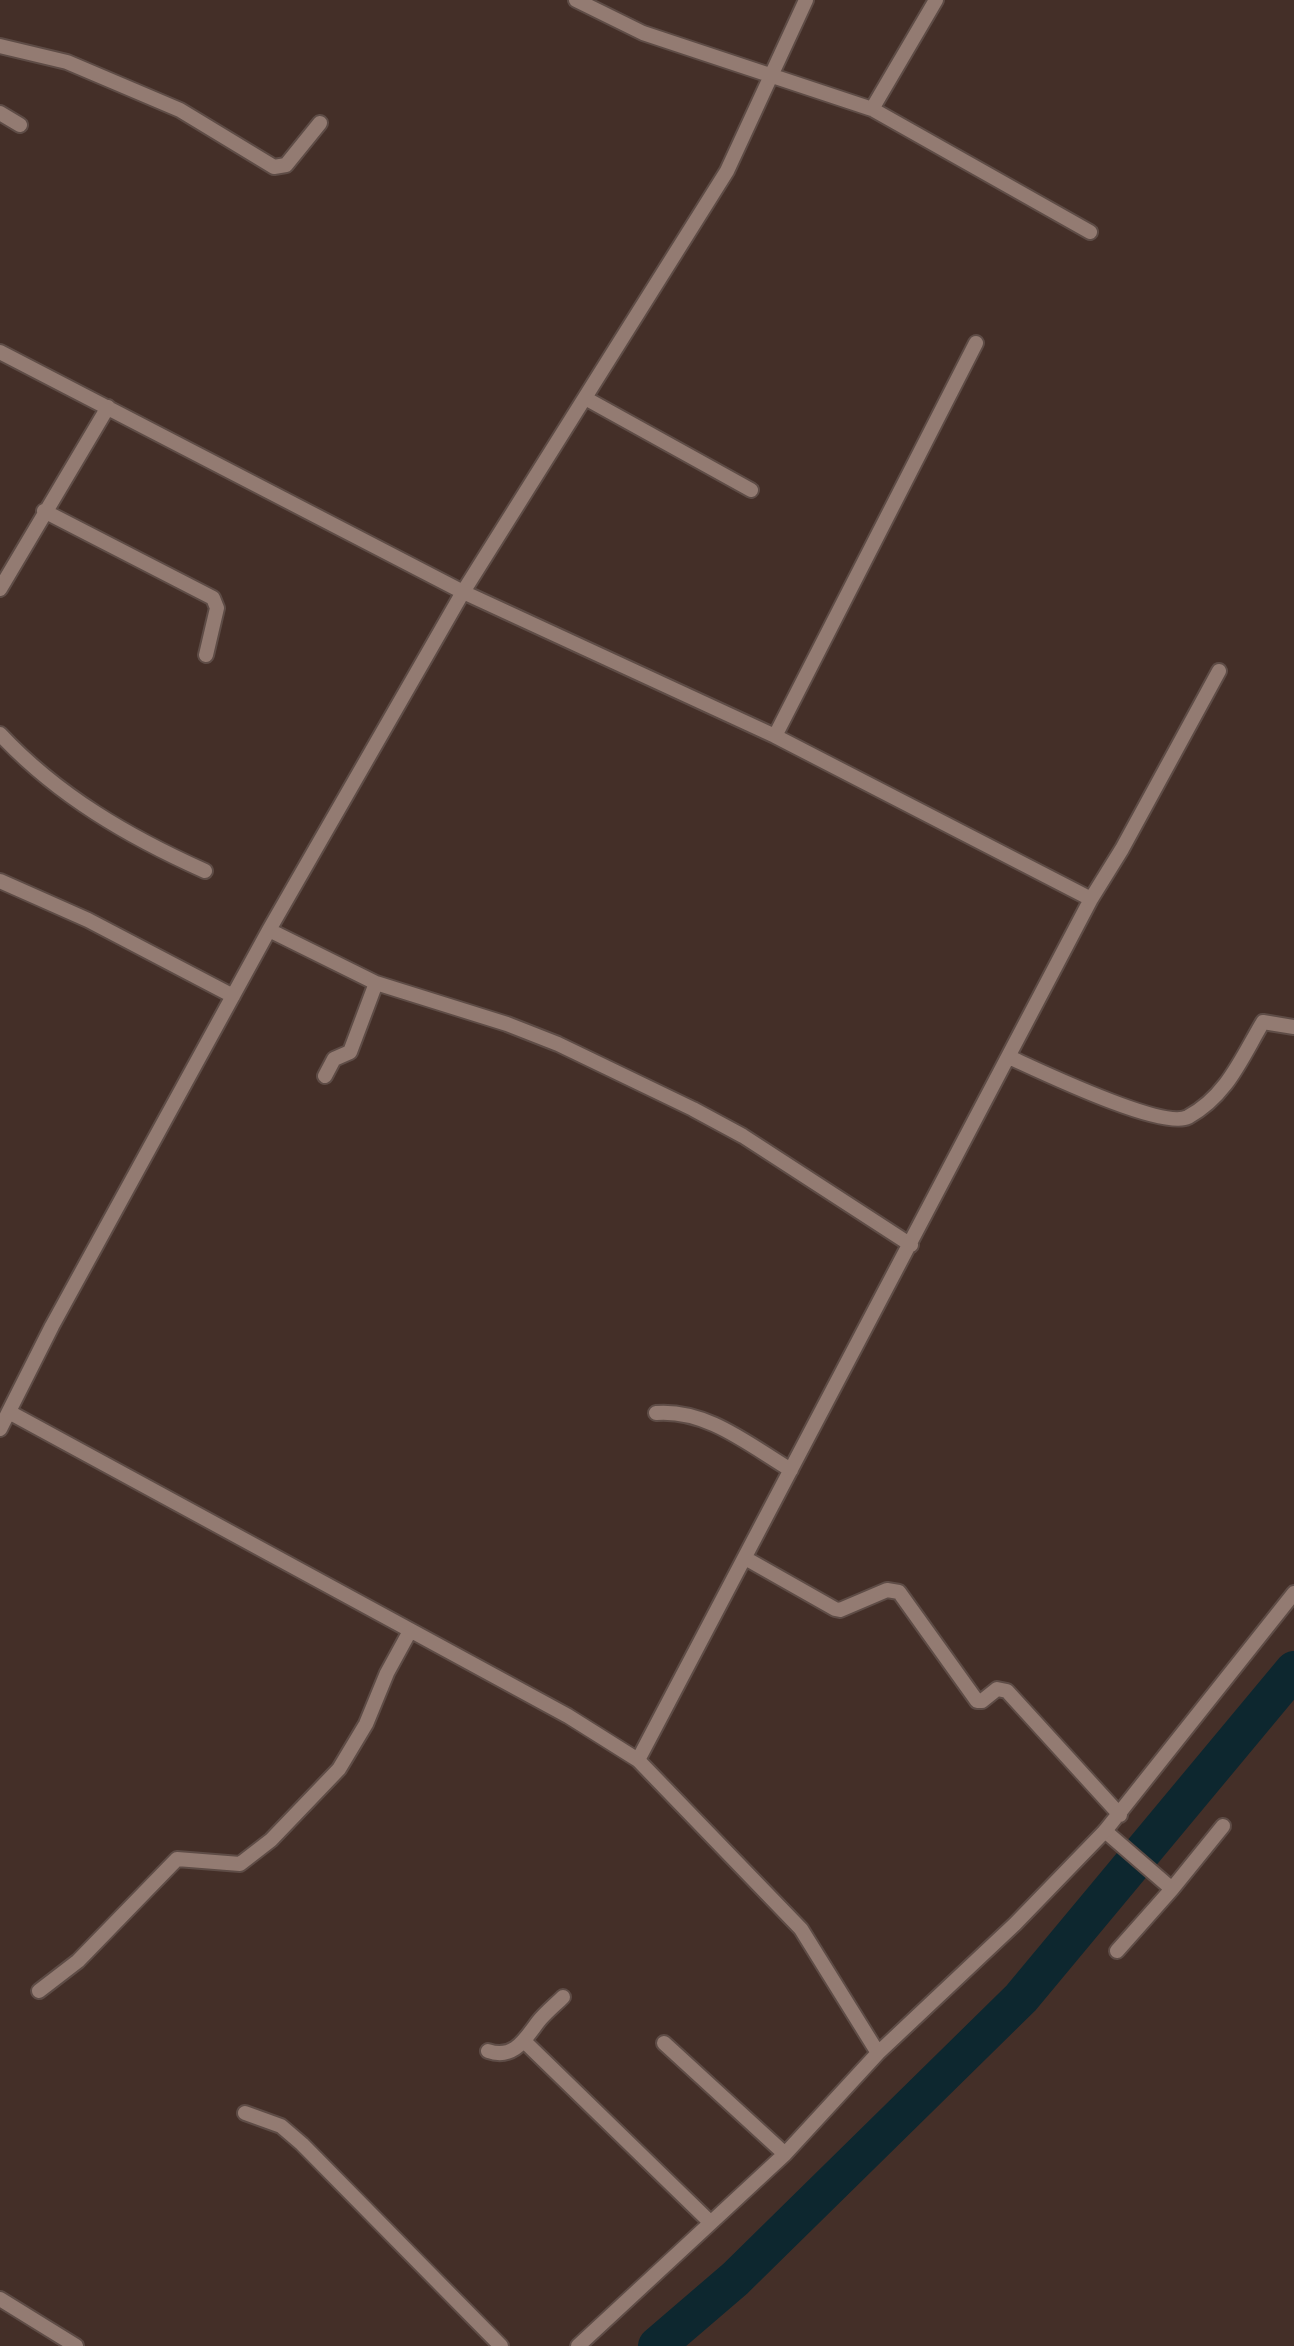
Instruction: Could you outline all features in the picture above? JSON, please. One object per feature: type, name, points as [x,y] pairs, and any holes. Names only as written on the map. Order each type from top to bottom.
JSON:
[{"type":"street","points":[[576,0],[621,24],[733,61],[771,78],[872,109],[1090,232]]},
{"type":"street","points":[[0,1429],[52,1326],[269,930],[463,592],[727,171],[806,0]]},
{"type":"street","points":[[872,109],[936,0]]},
{"type":"street","points":[[0,46],[67,62],[180,110],[274,167],[286,165],[320,123]]},
{"type":"street","points":[[0,113],[20,125]]},
{"type":"street","points":[[775,736],[976,343]]},
{"type":"street","points":[[0,352],[463,592],[775,736],[1091,899]]},
{"type":"street","points":[[585,398],[751,490]]},
{"type":"street","points":[[0,589],[108,407]]},
{"type":"street","points":[[44,511],[213,598],[217,608],[206,655]]},
{"type":"street","points":[[638,1760],[1091,899],[1122,849],[1219,671]]},
{"type":"street","points":[[0,734],[63,792],[100,817],[205,871]]},
{"type":"street","points":[[0,881],[88,920],[233,996]]},
{"type":"street","points":[[269,930],[376,983],[507,1024],[558,1044],[693,1109],[743,1136],[911,1245]]},
{"type":"street","points":[[325,1076],[334,1059],[350,1052],[376,983]]},
{"type":"street","points":[[1009,1057],[1129,1108],[1174,1121],[1186,1118],[1201,1108],[1226,1085],[1263,1022],[1294,1027]]},
{"type":"street","points":[[9,1412],[568,1716],[638,1760],[801,1929],[878,2053]]},
{"type":"street","points":[[656,1413],[686,1413],[710,1422],[791,1470]]},
{"type":"street","points":[[745,1558],[835,1609],[842,1609],[887,1590],[899,1592],[976,1701],[982,1701],[998,1689],[1007,1691],[1120,1815]]},
{"type":"street","points":[[578,2346],[785,2154],[878,2053],[1111,1836],[1120,1815],[1294,1593]]},
{"type":"street","points":[[40,1991],[78,1961],[177,1859],[240,1864],[271,1840],[339,1769],[353,1747],[410,1631]]},
{"type":"street","points":[[1117,1951],[1168,1886],[1223,1826]]},
{"type":"street","points":[[1111,1836],[1168,1886]]},
{"type":"street","points":[[488,2051],[508,2052],[525,2042],[538,2022],[563,1997]]},
{"type":"street","points":[[525,2042],[709,2222]]},
{"type":"street","points":[[664,2043],[785,2154]]},
{"type":"street","points":[[245,2113],[281,2126],[302,2144],[346,2192],[501,2346]]},
{"type":"street","points":[[0,2299],[76,2346]]},
{"type":"waterway","points":[[657,2346],[735,2279],[1021,1998],[1294,1670]]}]
